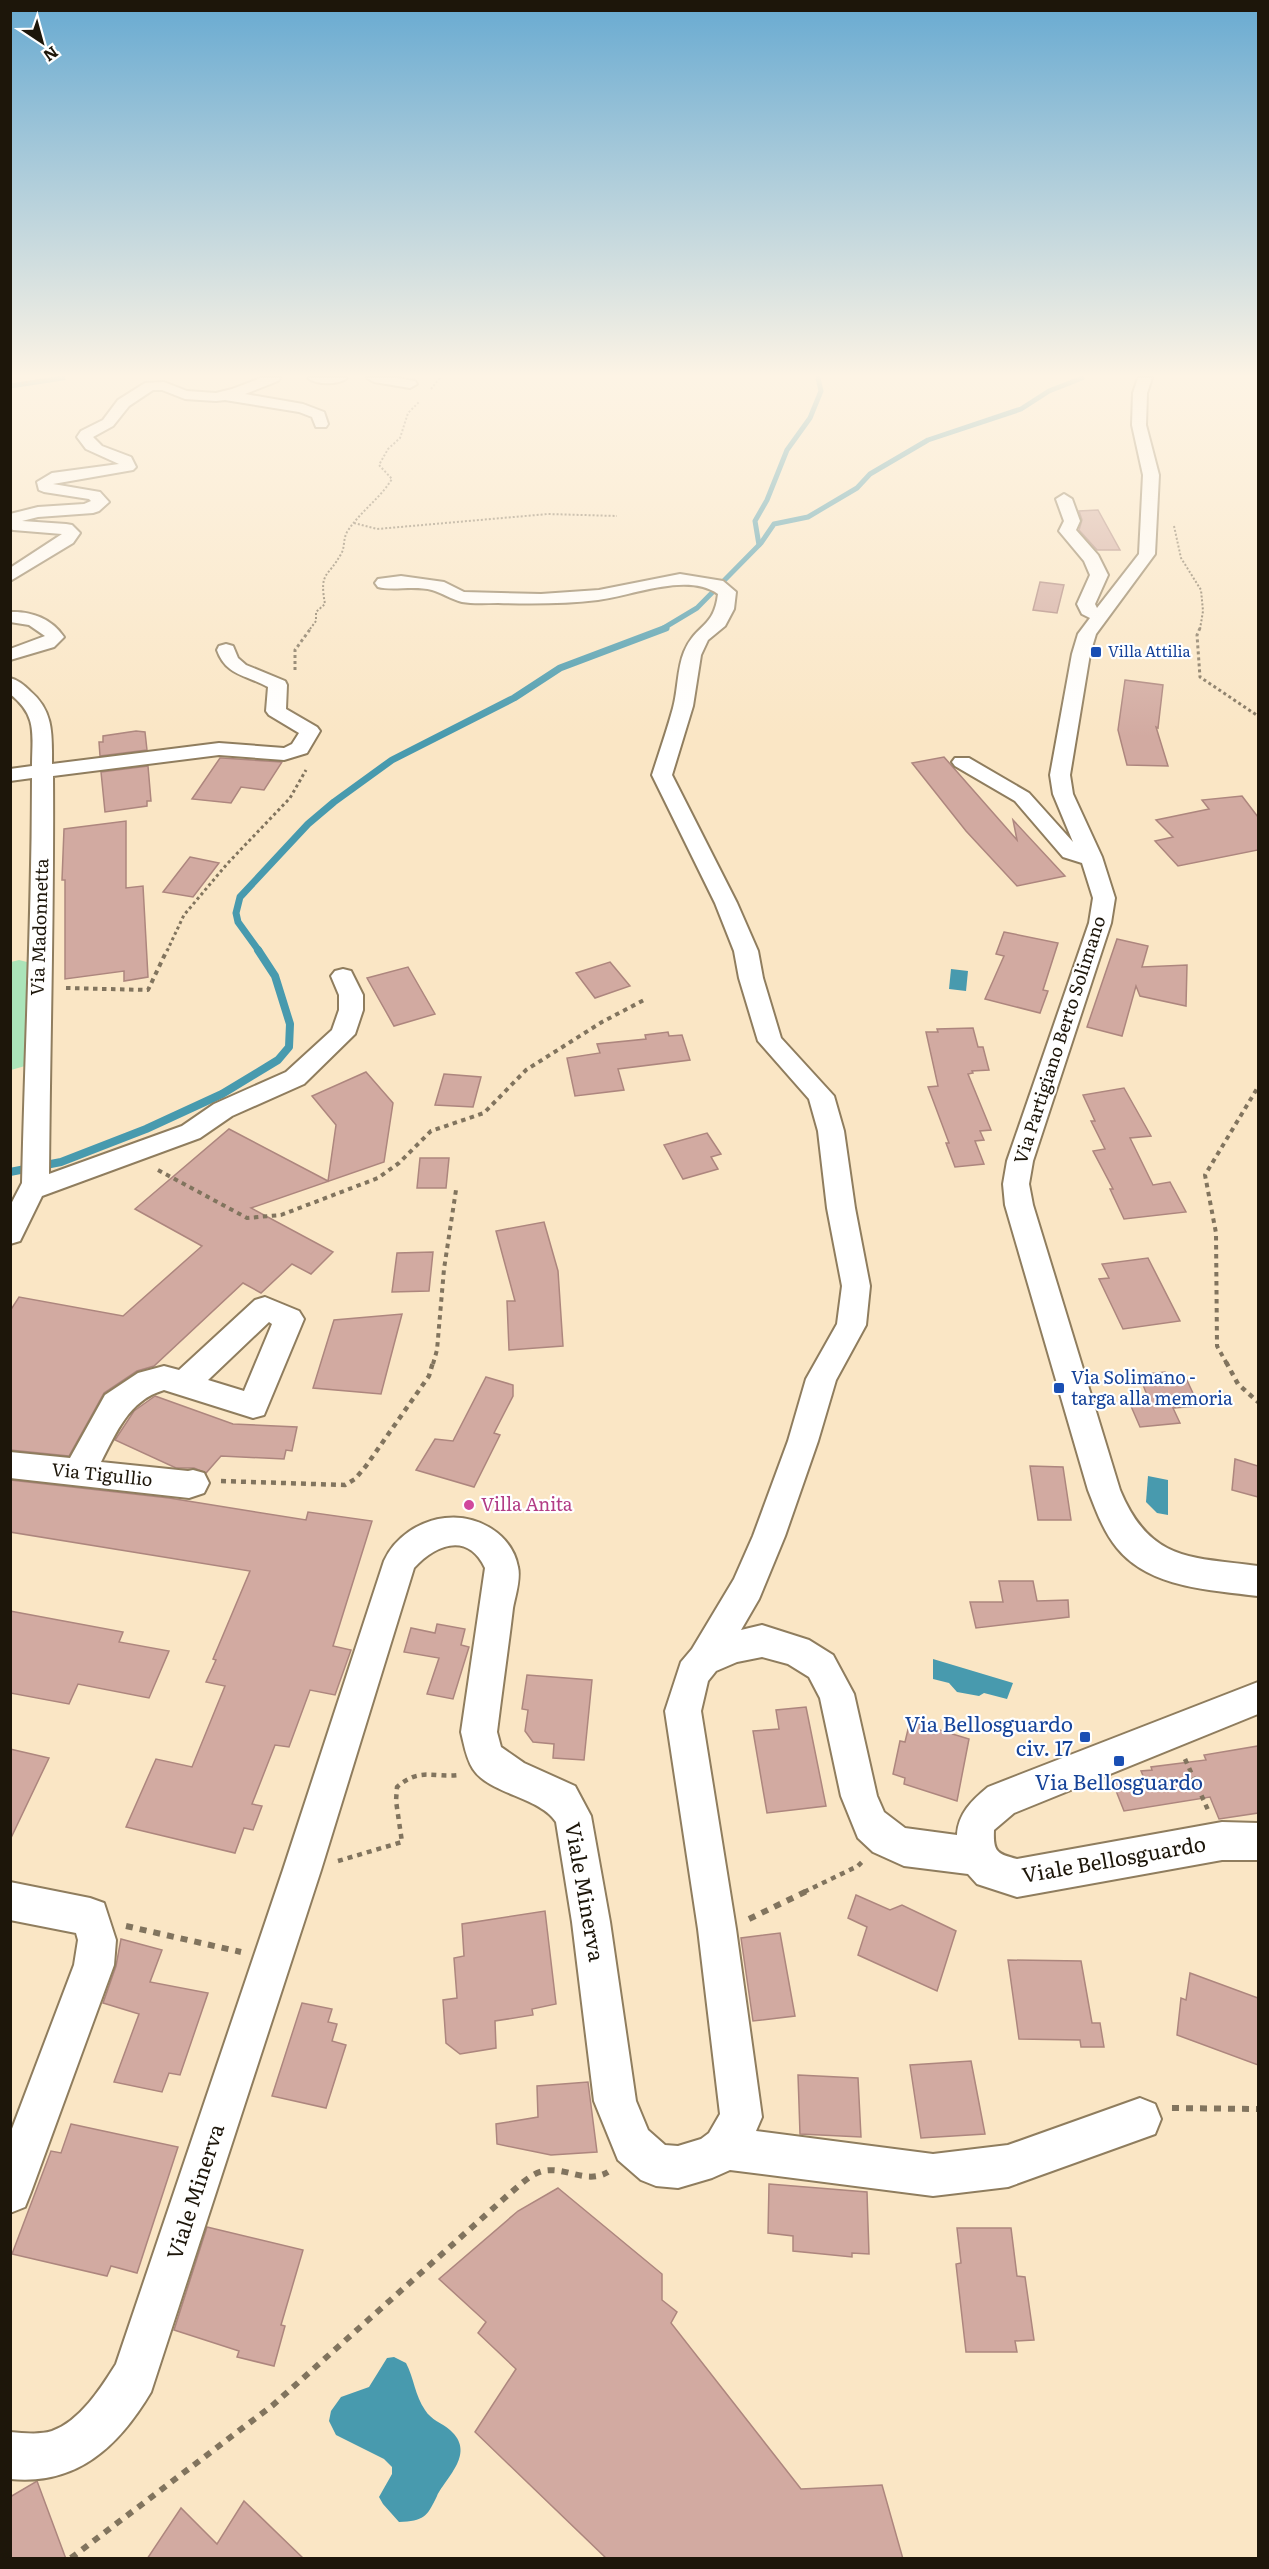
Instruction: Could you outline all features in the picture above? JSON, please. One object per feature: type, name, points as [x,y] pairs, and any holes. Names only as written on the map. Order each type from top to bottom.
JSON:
[{"type":"street","points":[[10,576],[67,539],[72,533],[66,529],[19,526],[13,523],[14,518],[27,514],[93,508],[101,502],[97,498]]},
{"type":"street","name":"Via Partigiano Berto Solimano","points":[[1149,498],[1147,554],[1124,586],[1098,615],[1086,634],[1081,654],[1060,775],[1063,794],[1091,857],[1104,898],[1100,923],[1020,1161],[1016,1184],[1018,1205],[1110,1510],[1121,1530],[1133,1546],[1156,1561],[1193,1573],[1258,1581]]},
{"type":"street","points":[[1065,500],[1072,521],[1067,531],[1092,560],[1100,575],[1086,604],[1088,610],[1098,615]]},
{"type":"street","points":[[384,583],[401,581],[438,586],[449,594],[464,597],[541,600],[598,595],[680,579],[717,585],[727,592],[725,609],[716,626],[700,637],[692,655],[684,706],[662,775],[684,814],[746,951],[751,978],[770,1041],[821,1096],[831,1131],[841,1208],[856,1286],[850,1325],[821,1379],[803,1442],[747,1588],[704,1660],[693,1673],[683,1711],[717,1929],[741,2117],[724,2148],[933,2175],[1008,2166],[1140,2119]]},
{"type":"street","points":[[10,617],[27,617],[53,633],[55,637],[48,643],[10,655]]},
{"type":"street","points":[[10,775],[219,749],[246,750],[282,756],[295,752],[310,730],[276,711],[278,684],[235,667],[228,660],[226,650]]},
{"type":"street","name":"Via Madonnetta","points":[[10,684],[34,704],[40,713],[43,894],[22,1156],[33,1187]]},
{"type":"street","points":[[962,762],[1022,797],[1071,852],[1091,857]]},
{"type":"street","points":[[10,1234],[33,1187],[119,1160],[191,1132],[224,1110],[295,1078],[343,1034],[351,1010],[351,995],[344,976]]},
{"type":"street","points":[[78,1474],[116,1404],[149,1382],[164,1378],[184,1384]]},
{"type":"street","name":"Via Tigullio","points":[[10,1465],[189,1485],[193,1483]]},
{"type":"street","name":"Viale Minerva","points":[[10,2455],[24,2458],[50,2455],[75,2445],[99,2427],[113,2412],[135,2376],[273,1959],[400,1561],[408,1548],[435,1533],[450,1530],[478,1536],[498,1555],[502,1568],[479,1732],[486,1758],[511,1776],[562,1798],[573,1816],[591,1922],[615,2101],[633,2145],[656,2165],[678,2167],[712,2157],[724,2148]]},
{"type":"street","points":[[704,1660],[733,1647],[762,1641],[797,1651],[821,1666],[837,1694],[859,1796],[871,1825],[886,1839],[904,1847],[978,1857],[974,1833],[983,1813],[1001,1800],[1258,1698]]},
{"type":"street","name":"Viale Bellosguardo","points":[[978,1857],[990,1871],[1017,1878],[1221,1841],[1258,1842]]},
{"type":"street","points":[[10,1901],[90,1917],[97,1940],[94,1965],[10,2192]]},
{"type":"path","points":[[1169,498],[1177,546],[1183,562],[1199,585],[1201,592],[1203,613],[1200,631],[1197,635],[1200,677],[1258,716]]},
{"type":"path","points":[[353,523],[377,529],[542,515],[617,516]]},
{"type":"path","points":[[119,1160],[165,1172],[247,1218],[281,1215],[378,1178],[399,1163],[431,1131],[484,1113],[526,1070],[602,1022],[644,1000]]},
{"type":"path","points":[[1258,1088],[1205,1175],[1216,1233],[1217,1347],[1238,1384],[1258,1402]]},
{"type":"path","points":[[193,1483],[215,1481],[240,1484],[345,1485],[355,1479],[429,1376],[437,1350],[444,1269],[456,1190]]},
{"type":"path","points":[[1173,1732],[1221,1841]]},
{"type":"path","points":[[330,1863],[402,1842],[396,1801],[397,1787],[407,1777],[420,1772],[452,1776]]},
{"type":"path","points":[[717,1929],[735,1926],[858,1866],[886,1839]]},
{"type":"path","points":[[90,1917],[273,1959]]},
{"type":"path","points":[[1200,2108],[1258,2109]]},
{"type":"path","points":[[71,2559],[174,2483],[273,2405],[497,2204],[537,2173],[551,2169],[585,2177],[601,2176],[608,2174],[607,2165]]},
{"type":"green space","points":[[19,960],[27,962],[25,1066],[11,1070],[11,962]]},
{"type":"water","points":[[951,969],[968,971],[966,991],[949,989]]},
{"type":"water","points":[[1148,1476],[1168,1480],[1168,1515],[1157,1513],[1146,1502]]},
{"type":"water","points":[[933,1659],[1013,1683],[1007,1699],[984,1693],[979,1696],[957,1692],[949,1683],[933,1679]]},
{"type":"water","points":[[394,2357],[406,2363],[419,2399],[427,2413],[450,2430],[460,2447],[457,2464],[427,2513],[419,2519],[399,2522],[379,2497],[392,2474],[392,2467],[384,2459],[336,2435],[329,2421],[331,2411],[341,2397],[369,2387],[387,2358]]},
{"type":"building","points":[[1098,510],[1120,550],[1097,550],[1079,530],[1082,520],[1079,511]]},
{"type":"building","points":[[1040,582],[1064,585],[1057,613],[1033,610]]},
{"type":"building","points":[[1125,680],[1163,685],[1158,728],[1156,727],[1168,766],[1127,765],[1118,730]]},
{"type":"building","points":[[136,731],[145,732],[147,750],[100,756],[99,742],[103,742],[103,736]]},
{"type":"building","points":[[944,757],[1017,840],[1013,820],[1065,876],[1017,886],[966,831],[912,763]]},
{"type":"building","points":[[220,758],[282,762],[264,790],[241,787],[231,803],[192,799]]},
{"type":"building","points":[[148,766],[151,801],[147,801],[147,806],[105,812],[101,772]]},
{"type":"building","points":[[1242,796],[1258,817],[1258,850],[1178,866],[1155,841],[1173,837],[1156,820],[1209,809],[1202,800]]},
{"type":"building","points":[[126,821],[126,888],[143,886],[148,977],[124,981],[124,971],[65,979],[65,880],[62,880],[64,829]]},
{"type":"building","points":[[190,857],[219,863],[193,897],[163,892]]},
{"type":"building","points":[[1004,932],[1058,943],[1043,990],[1048,991],[1040,1013],[985,999],[1004,956],[996,954]]},
{"type":"building","points":[[1117,939],[1148,946],[1142,967],[1187,965],[1186,1006],[1140,996],[1136,986],[1122,1036],[1087,1027]]},
{"type":"building","points":[[610,962],[630,986],[595,998],[576,973]]},
{"type":"building","points":[[408,967],[435,1014],[394,1026],[367,978]]},
{"type":"building","points":[[973,1028],[978,1047],[983,1047],[989,1070],[972,1071],[973,1073],[968,1074],[991,1130],[980,1131],[984,1140],[975,1141],[984,1164],[955,1167],[946,1143],[949,1143],[928,1087],[938,1086],[926,1032],[938,1032],[937,1029]]},
{"type":"building","points":[[668,1032],[669,1036],[682,1035],[690,1060],[618,1069],[624,1090],[575,1096],[567,1058],[600,1053],[597,1044],[646,1039],[645,1035]]},
{"type":"building","points":[[366,1072],[393,1103],[384,1162],[251,1208],[333,1252],[311,1274],[292,1264],[261,1293],[243,1283],[154,1366],[137,1371],[104,1393],[69,1456],[10,1450],[10,1311],[19,1297],[123,1316],[202,1246],[135,1209],[229,1129],[328,1181],[336,1125],[312,1096]]},
{"type":"building","points":[[444,1074],[481,1077],[473,1107],[435,1105]]},
{"type":"building","points":[[1124,1088],[1151,1136],[1130,1138],[1153,1185],[1170,1182],[1186,1212],[1124,1219],[1110,1189],[1113,1189],[1093,1151],[1105,1149],[1091,1121],[1095,1121],[1083,1095]]},
{"type":"building","points":[[707,1133],[721,1154],[711,1157],[718,1169],[683,1179],[664,1145]]},
{"type":"building","points":[[420,1158],[449,1158],[446,1188],[417,1188]]},
{"type":"building","points":[[544,1222],[558,1271],[563,1346],[509,1350],[507,1301],[515,1301],[496,1231]]},
{"type":"building","points":[[433,1252],[429,1291],[392,1292],[397,1253]]},
{"type":"building","points":[[1148,1258],[1180,1321],[1123,1329],[1099,1279],[1109,1278],[1102,1264]]},
{"type":"building","points":[[402,1314],[381,1394],[313,1388],[334,1320]]},
{"type":"building","points":[[1165,1372],[1168,1378],[1185,1376],[1199,1406],[1173,1408],[1180,1423],[1140,1427],[1127,1397],[1147,1395],[1139,1375]]},
{"type":"building","points":[[486,1377],[513,1385],[513,1396],[494,1433],[500,1435],[474,1487],[416,1470],[435,1439],[453,1441]]},
{"type":"building","points":[[155,1396],[233,1424],[297,1427],[292,1451],[286,1450],[284,1459],[221,1456],[206,1473],[194,1468],[176,1468],[115,1440],[134,1411]]},
{"type":"building","points":[[1235,1459],[1258,1466],[1258,1497],[1232,1490]]},
{"type":"building","points":[[1030,1466],[1063,1467],[1071,1520],[1038,1520]]},
{"type":"building","points":[[10,1480],[169,1498],[306,1520],[308,1512],[372,1521],[333,1646],[351,1650],[335,1695],[310,1690],[289,1747],[275,1745],[252,1804],[262,1806],[253,1830],[244,1828],[235,1853],[126,1827],[156,1759],[192,1767],[225,1686],[206,1682],[216,1660],[213,1659],[250,1571],[10,1532]]},
{"type":"building","points":[[999,1581],[1033,1581],[1037,1601],[1068,1600],[1069,1617],[976,1628],[970,1602],[1003,1602]]},
{"type":"building","points":[[10,1611],[123,1632],[119,1642],[169,1651],[149,1698],[78,1684],[69,1704],[10,1693]]},
{"type":"building","points":[[437,1624],[465,1629],[461,1645],[469,1647],[453,1699],[427,1694],[439,1658],[404,1652],[411,1628],[435,1633]]},
{"type":"building","points":[[527,1675],[592,1680],[584,1760],[553,1758],[554,1744],[533,1742],[525,1731],[528,1710],[522,1709]]},
{"type":"building","points":[[806,1707],[826,1806],[767,1813],[753,1731],[779,1729],[776,1710]]},
{"type":"building","points":[[910,1721],[969,1739],[957,1801],[904,1784],[905,1778],[893,1774],[900,1741],[905,1742]]},
{"type":"building","points":[[1258,1746],[1258,1813],[1219,1819],[1210,1797],[1124,1811],[1113,1783],[1144,1778],[1141,1771],[1152,1770],[1151,1767],[1206,1760],[1204,1755]]},
{"type":"building","points":[[10,1749],[49,1758],[10,1840]]},
{"type":"building","points":[[856,1895],[890,1910],[902,1905],[956,1931],[937,1991],[858,1955],[867,1927],[848,1918]]},
{"type":"building","points":[[545,1911],[556,2004],[532,2009],[533,2015],[495,2021],[496,2048],[460,2054],[446,2043],[443,2000],[457,1998],[454,1958],[464,1956],[462,1924]]},
{"type":"building","points":[[780,1933],[795,2016],[753,2021],[741,1938]]},
{"type":"building","points":[[121,1939],[162,1950],[150,1982],[208,1993],[180,2075],[169,2073],[162,2092],[114,2082],[139,2014],[103,2003],[116,1966]]},
{"type":"building","points":[[1008,1960],[1081,1961],[1092,2023],[1100,2023],[1104,2047],[1081,2047],[1080,2040],[1019,2039]]},
{"type":"building","points":[[1190,1973],[1258,1998],[1258,2065],[1177,2035],[1181,1998],[1186,2000]]},
{"type":"building","points":[[302,2003],[332,2009],[328,2022],[337,2024],[332,2041],[346,2045],[326,2108],[272,2096]]},
{"type":"building","points":[[971,2061],[985,2134],[921,2138],[910,2065]]},
{"type":"building","points":[[798,2075],[858,2078],[861,2137],[800,2134]]},
{"type":"building","points":[[588,2082],[597,2152],[551,2155],[497,2144],[496,2124],[538,2117],[537,2086]]},
{"type":"building","points":[[71,2124],[178,2147],[137,2273],[111,2266],[107,2276],[12,2254],[51,2151],[61,2153]]},
{"type":"building","points":[[769,2184],[867,2192],[869,2254],[852,2253],[852,2257],[793,2251],[793,2236],[768,2233]]},
{"type":"building","points":[[558,2188],[662,2274],[662,2300],[677,2312],[671,2323],[801,2489],[882,2485],[903,2559],[607,2559],[475,2432],[516,2369],[478,2333],[486,2322],[439,2279],[518,2211]]},
{"type":"building","points":[[207,2227],[303,2250],[281,2325],[285,2326],[274,2366],[237,2357],[239,2351],[174,2330]]},
{"type":"building","points":[[957,2228],[1011,2228],[1017,2276],[1025,2277],[1034,2340],[1015,2341],[1017,2352],[966,2352],[956,2264],[961,2263]]},
{"type":"building","points":[[37,2481],[66,2559],[10,2559],[10,2497]]},
{"type":"building","points":[[244,2501],[304,2559],[147,2559],[181,2508],[217,2544]]},
{"type":"waterway","points":[[759,545],[755,521],[768,498]]},
{"type":"waterway","points":[[662,629],[697,608],[761,543],[774,524],[808,517],[840,498]]},
{"type":"waterway","points":[[259,951],[238,922],[236,913],[240,897],[308,824],[334,802],[392,760],[514,698],[560,668],[666,628]]},
{"type":"waterway","points":[[10,1172],[61,1162],[146,1129],[222,1094],[278,1060],[289,1047],[290,1024],[275,976],[258,950]]},
{"type":"place","name":"Villa Attilia","points":[[1096,652]]},
{"type":"place","name":"Via Solimano - targa alla memoria","points":[[1059,1388]]},
{"type":"place","name":"Villa Anita","points":[[469,1505]]},
{"type":"place","name":"Via Bellosguardo civ. 17","points":[[1085,1737]]},
{"type":"place","name":"Via Bellosguardo","points":[[1119,1761]]}]
